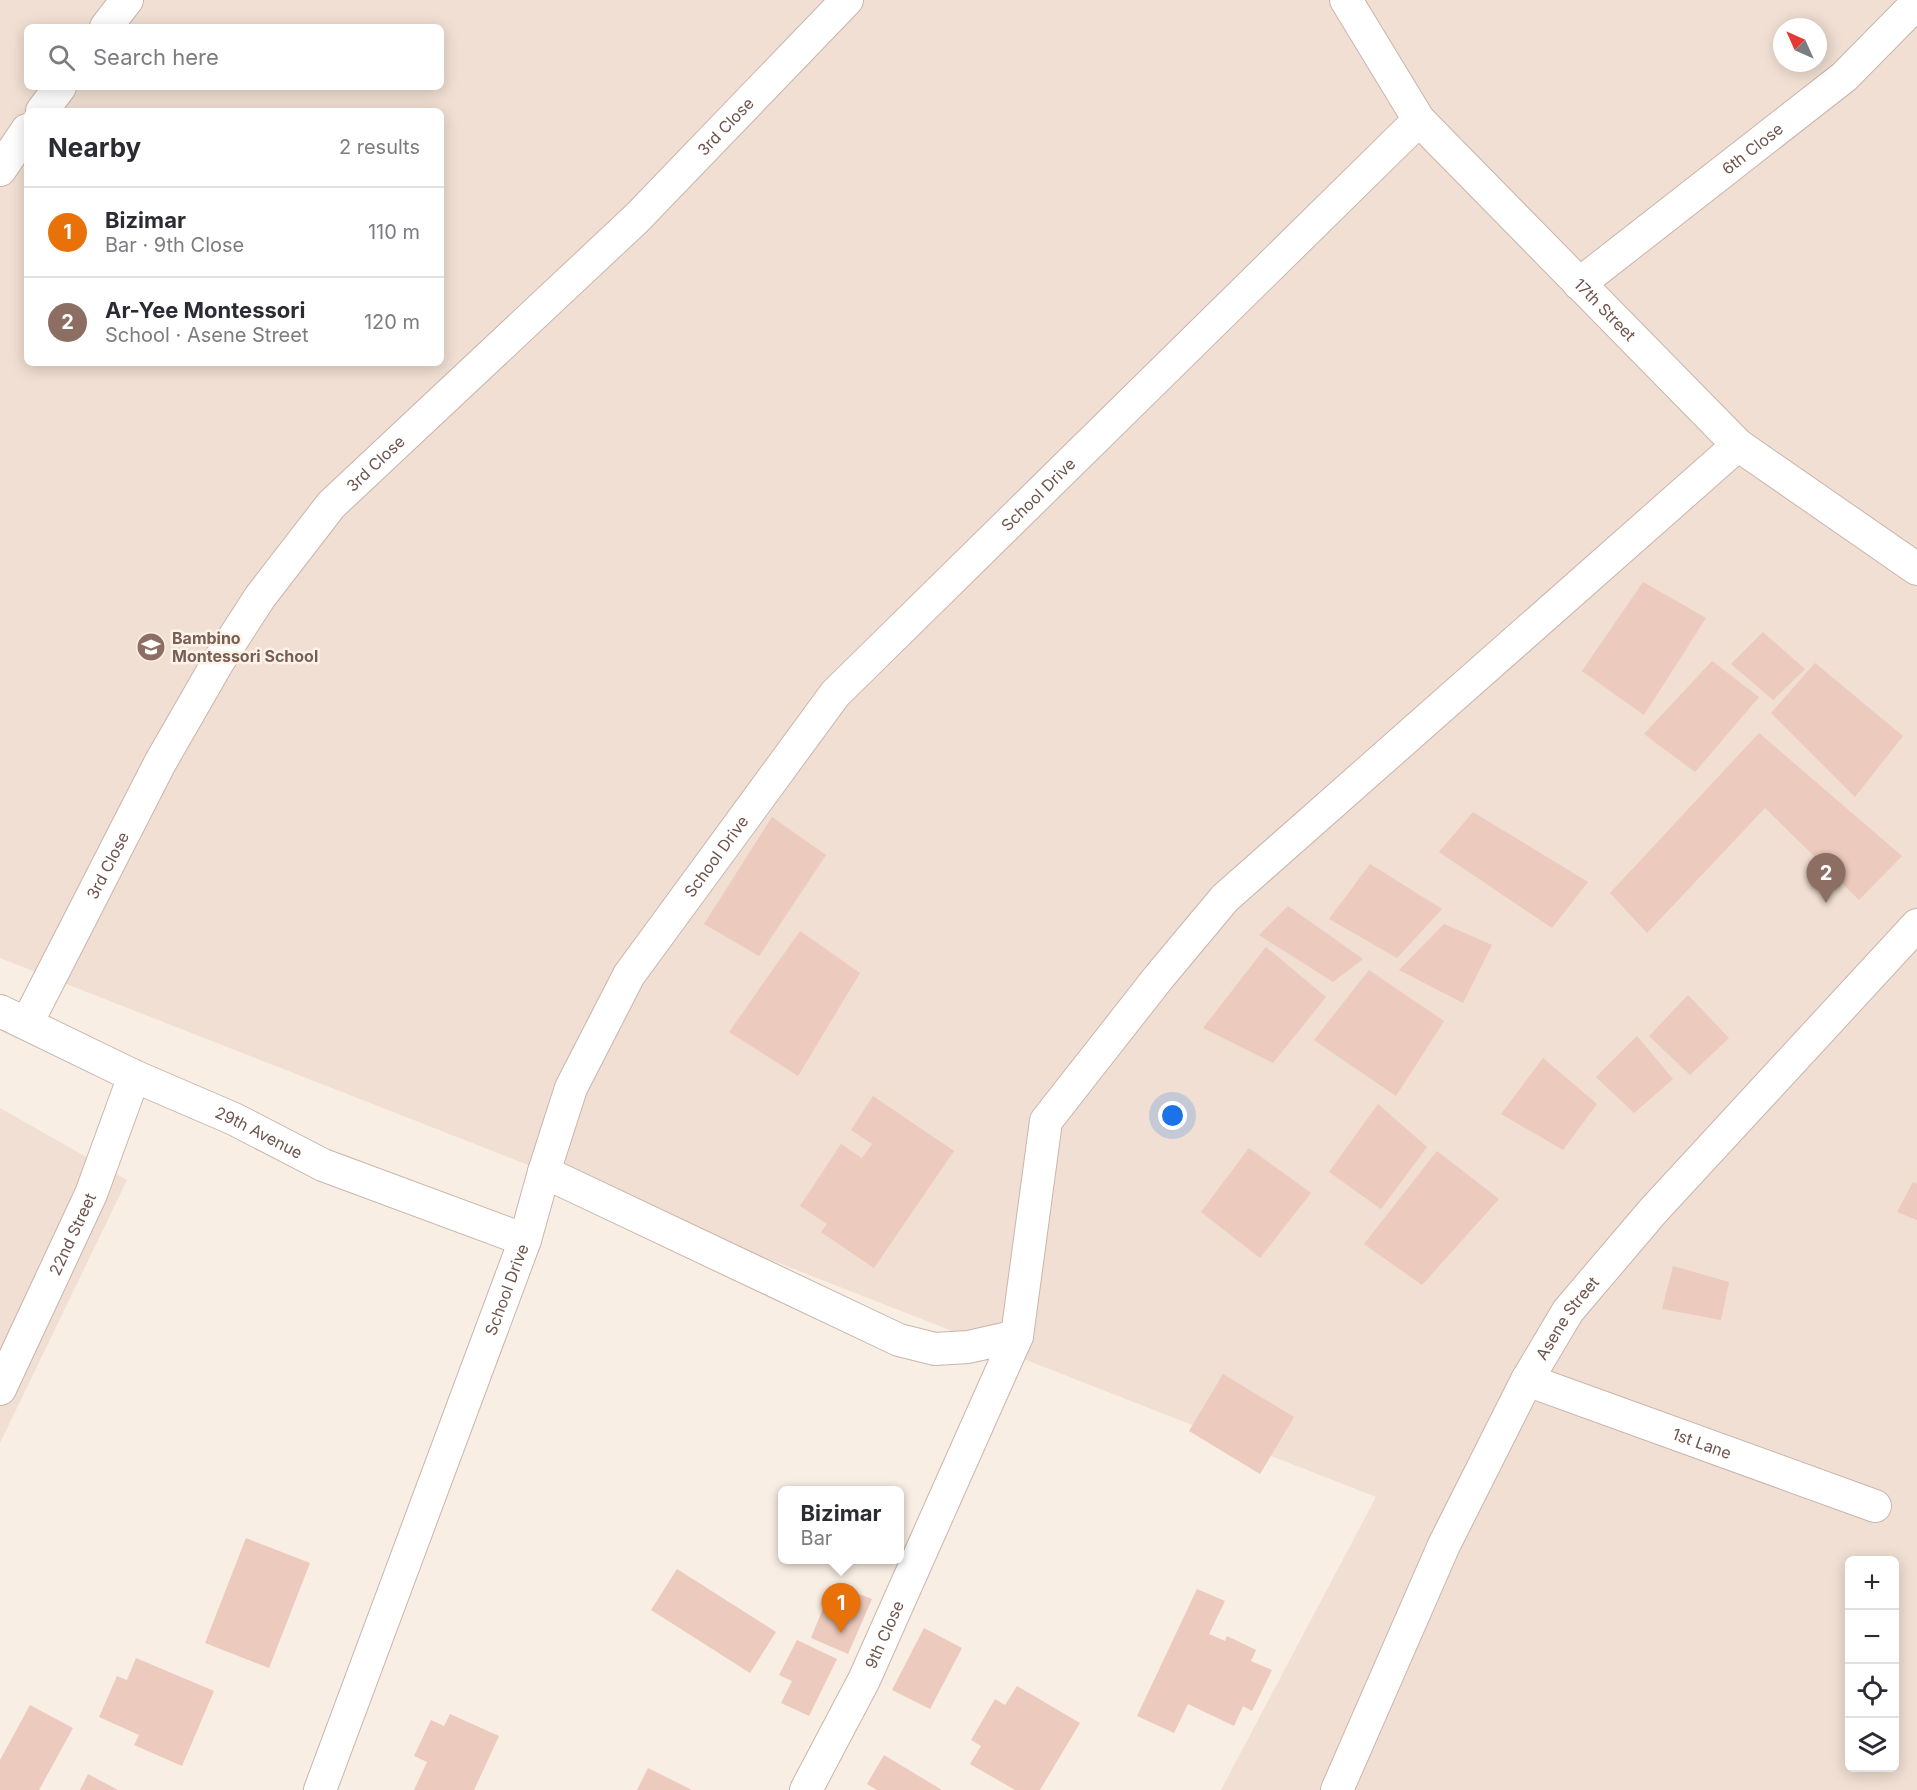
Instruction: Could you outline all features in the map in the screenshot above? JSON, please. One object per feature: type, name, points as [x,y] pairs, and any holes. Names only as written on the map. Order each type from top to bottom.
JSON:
[{"type":"street","name":"3rd Close","points":[[14,1017],[218,662],[260,597],[331,505],[637,218],[847,0]]},
{"type":"street","name":"17th Street","points":[[1346,0],[1419,120],[1738,445],[1917,569]]},
{"type":"street","name":"6th Close","points":[[1579,284],[1838,83],[1917,3]]},
{"type":"street","points":[[44,108],[58,90]]},
{"type":"street","name":"School Drive","points":[[320,1790],[525,1239],[571,1088],[629,975],[835,694],[1419,120]]},
{"type":"street","points":[[0,170],[24,134]]},
{"type":"street","name":"9th Close","points":[[806,1790],[864,1680],[1017,1336],[1046,1121],[1225,898],[1738,445]]},
{"type":"street","name":"Asene Street","points":[[1337,1790],[1444,1545],[1527,1380],[1568,1311],[1630,1239],[1917,925]]},
{"type":"street","name":"29th Avenue","points":[[14,1017],[134,1076],[234,1119],[322,1165],[525,1239]]},
{"type":"street","name":"22nd Street","points":[[0,1389],[91,1194],[134,1076]]},
{"type":"street","points":[[544,1172],[898,1340],[935,1349],[968,1347],[1017,1336]]},
{"type":"street","name":"1st Lane","points":[[1527,1380],[1875,1506]]},
{"type":"shaded area","points":[[0,0],[1917,0],[1917,1790],[1221,1790],[1376,1497],[0,958]]},
{"type":"shaded area","points":[[0,1108],[127,1180],[0,1443]]},
{"type":"building","points":[[1643,582],[1706,618],[1644,715],[1582,671]]},
{"type":"building","points":[[1763,632],[1805,669],[1773,700],[1731,664]]},
{"type":"building","points":[[1712,661],[1759,697],[1695,772],[1644,734]]},
{"type":"building","points":[[1815,663],[1903,736],[1855,797],[1771,713]]},
{"type":"building","points":[[1759,733],[1902,856],[1859,900],[1765,808],[1647,933],[1610,893]]},
{"type":"building","points":[[1473,812],[1588,882],[1552,928],[1439,852]]},
{"type":"building","points":[[772,817],[826,855],[759,956],[704,924]]},
{"type":"building","points":[[1370,864],[1442,909],[1397,958],[1329,919]]},
{"type":"building","points":[[1288,906],[1363,959],[1333,982],[1259,935]]},
{"type":"building","points":[[1444,924],[1492,945],[1463,1003],[1399,970]]},
{"type":"building","points":[[800,931],[860,973],[798,1076],[729,1032]]},
{"type":"building","points":[[1266,947],[1326,997],[1273,1063],[1203,1028]]},
{"type":"building","points":[[1369,970],[1444,1021],[1396,1096],[1314,1040]]},
{"type":"building","points":[[1688,995],[1729,1038],[1690,1075],[1649,1036]]},
{"type":"building","points":[[1637,1036],[1673,1079],[1634,1113],[1596,1077]]},
{"type":"building","points":[[1543,1058],[1597,1104],[1563,1150],[1501,1114]]},
{"type":"building","points":[[873,1096],[954,1151],[874,1268],[821,1232],[827,1224],[800,1206],[841,1144],[862,1158],[872,1144],[851,1130]]},
{"type":"building","points":[[1378,1104],[1427,1147],[1381,1209],[1329,1172]]},
{"type":"building","points":[[1249,1148],[1311,1193],[1260,1258],[1201,1212]]},
{"type":"building","points":[[1437,1151],[1499,1199],[1422,1285],[1364,1244]]},
{"type":"building","points":[[1913,1182],[1917,1184],[1917,1220],[1897,1212]]},
{"type":"building","points":[[1673,1266],[1729,1282],[1721,1320],[1662,1309]]},
{"type":"building","points":[[1223,1374],[1294,1417],[1260,1474],[1189,1431]]},
{"type":"building","points":[[246,1538],[310,1563],[269,1668],[205,1643]]},
{"type":"building","points":[[677,1569],[776,1632],[750,1673],[651,1610]]},
{"type":"building","points":[[833,1584],[872,1599],[848,1654],[811,1638]]},
{"type":"building","points":[[1197,1589],[1225,1601],[1209,1634],[1225,1641],[1227,1636],[1256,1650],[1251,1661],[1272,1670],[1252,1711],[1243,1706],[1234,1726],[1188,1704],[1174,1733],[1137,1716]]},
{"type":"building","points":[[924,1628],[962,1648],[930,1709],[892,1690]]},
{"type":"building","points":[[797,1640],[837,1659],[809,1716],[781,1703],[792,1681],[779,1675]]},
{"type":"building","points":[[136,1658],[214,1691],[182,1766],[134,1745],[139,1735],[99,1717],[117,1676],[127,1680]]},
{"type":"building","points":[[1017,1686],[1080,1723],[1040,1790],[1015,1790],[970,1764],[981,1746],[971,1740],[995,1699],[1005,1705]]},
{"type":"building","points":[[30,1705],[73,1728],[39,1790],[0,1790],[0,1760]]},
{"type":"building","points":[[450,1714],[499,1736],[474,1790],[414,1790],[427,1762],[414,1756],[431,1720],[444,1726]]},
{"type":"building","points":[[884,1755],[942,1790],[877,1790],[867,1784]]},
{"type":"building","points":[[648,1768],[692,1790],[637,1790]]},
{"type":"building","points":[[88,1774],[118,1790],[80,1790]]},
{"type":"place","name":"Bambino Montessori School","points":[[151,647]]},
{"type":"place","name":"Ar-Yee Montessori","points":[[1826,903]]},
{"type":"place","name":"Bizimar","points":[[841,1633]]}]
